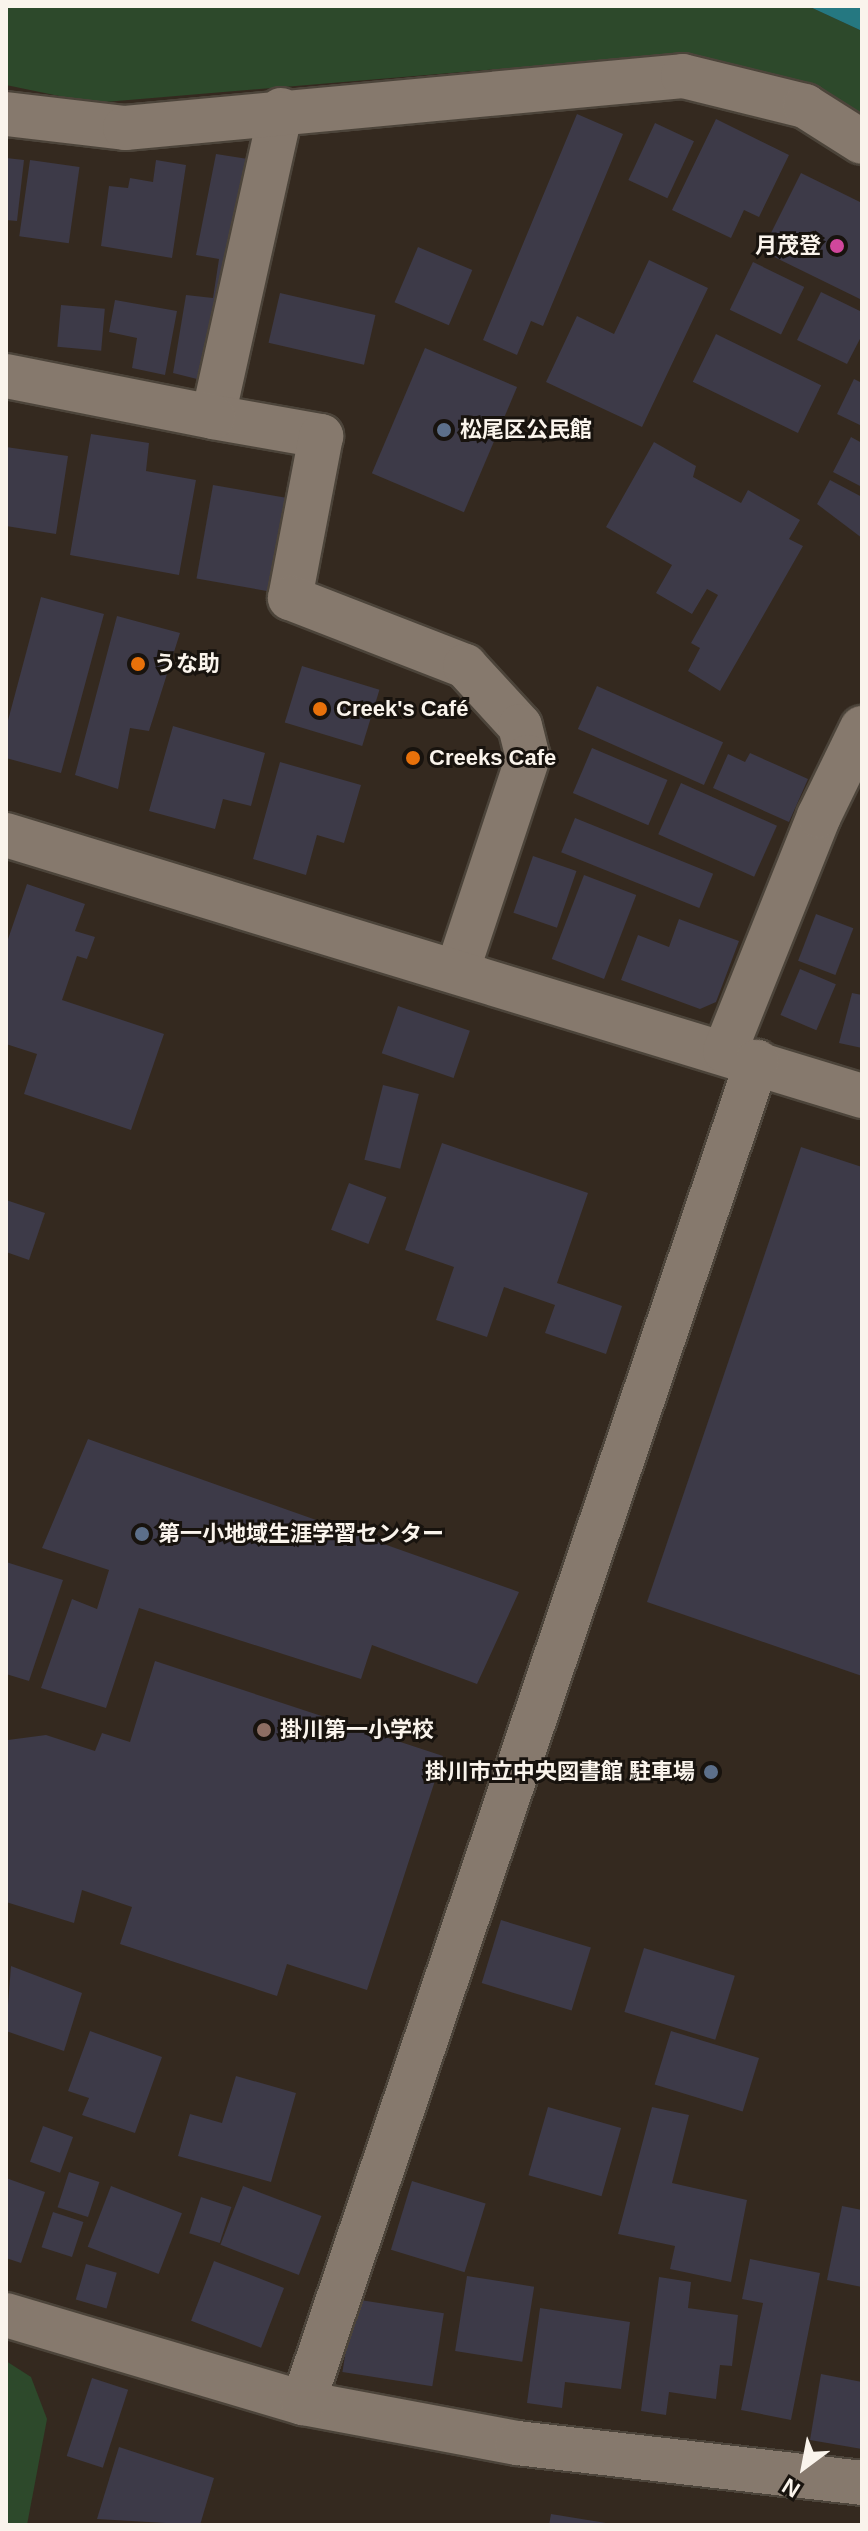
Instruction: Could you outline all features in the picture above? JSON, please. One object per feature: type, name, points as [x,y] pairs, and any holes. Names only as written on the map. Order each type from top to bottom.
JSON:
[{"type":"street","points":[[6,114],[125,128],[281,110],[683,76],[805,106],[862,142]]},
{"type":"street","points":[[213,417],[281,110]]},
{"type":"street","points":[[6,376],[321,436],[290,598],[465,666],[520,726],[528,757],[457,972]]},
{"type":"street","points":[[303,2403],[819,816],[862,728]]},
{"type":"street","points":[[6,835],[862,1096]]},
{"type":"street","points":[[6,2315],[303,2403],[517,2443],[862,2483]]},
{"type":"green space","points":[[6,6],[808,6],[862,31],[862,140],[716,67],[631,58],[93,103],[6,85]]},
{"type":"green space","points":[[6,2361],[31,2377],[47,2419],[27,2525],[6,2525]]},
{"type":"water","points":[[808,6],[862,6],[862,31]]},
{"type":"building","points":[[577,114],[623,134],[543,326],[531,321],[517,355],[483,340]]},
{"type":"building","points":[[716,119],[789,155],[759,217],[744,210],[731,238],[672,210]]},
{"type":"building","points":[[655,123],[694,141],[667,198],[628,180]]},
{"type":"building","points":[[216,154],[260,161],[213,383],[173,373],[186,295],[213,298],[219,259],[196,255]]},
{"type":"building","points":[[6,158],[24,160],[17,221],[6,220]]},
{"type":"building","points":[[30,160],[80,167],[69,243],[19,236]]},
{"type":"building","points":[[156,160],[186,165],[172,258],[101,246],[109,186],[128,188],[130,178],[153,182]]},
{"type":"building","points":[[801,173],[862,203],[862,300],[762,251]]},
{"type":"building","points":[[418,247],[472,270],[449,325],[395,302]]},
{"type":"building","points":[[649,260],[708,288],[642,427],[546,382],[577,316],[614,334]]},
{"type":"building","points":[[753,262],[804,287],[781,335],[730,310]]},
{"type":"building","points":[[821,292],[862,312],[862,335],[847,364],[797,340]]},
{"type":"building","points":[[280,293],[375,315],[364,365],[269,343]]},
{"type":"building","points":[[115,300],[177,311],[165,375],[132,368],[137,338],[109,332]]},
{"type":"building","points":[[61,305],[105,309],[101,351],[57,347]]},
{"type":"building","points":[[716,334],[821,385],[798,433],[693,382]]},
{"type":"building","name":"松尾区公民館","points":[[425,348],[517,387],[464,512],[372,473]]},
{"type":"building","points":[[854,379],[862,383],[862,426],[837,414]]},
{"type":"building","points":[[91,434],[149,443],[146,471],[196,480],[179,575],[70,555]]},
{"type":"building","points":[[851,437],[862,443],[862,487],[833,472]]},
{"type":"building","points":[[654,442],[696,466],[693,477],[741,503],[748,490],[800,520],[789,539],[803,546],[720,691],[688,671],[700,648],[691,643],[718,595],[707,589],[692,614],[656,593],[672,565],[606,527]]},
{"type":"building","points":[[6,447],[68,456],[56,534],[6,526]]},
{"type":"building","points":[[830,480],[862,497],[862,538],[817,504]]},
{"type":"building","points":[[213,485],[289,498],[272,592],[197,579]]},
{"type":"building","points":[[41,597],[104,614],[61,773],[6,758],[6,728]]},
{"type":"building","points":[[117,616],[180,633],[149,731],[130,728],[118,789],[75,775]]},
{"type":"building","points":[[302,666],[379,690],[362,746],[285,722]]},
{"type":"building","points":[[597,686],[723,742],[704,785],[578,729]]},
{"type":"building","points":[[173,726],[265,753],[251,806],[223,799],[215,829],[149,811]]},
{"type":"building","points":[[592,748],[667,780],[648,825],[573,793]]},
{"type":"building","points":[[750,753],[808,779],[789,822],[713,788],[728,754],[745,762]]},
{"type":"building","points":[[280,762],[361,785],[344,843],[317,835],[306,875],[253,859]]},
{"type":"building","points":[[681,783],[777,826],[754,877],[658,834]]},
{"type":"building","points":[[575,818],[713,874],[699,908],[561,852]]},
{"type":"building","points":[[533,856],[576,871],[557,928],[513,913]]},
{"type":"building","points":[[584,875],[636,895],[604,979],[552,959]]},
{"type":"building","points":[[27,884],[85,904],[75,931],[95,937],[87,959],[77,956],[62,1000],[164,1034],[131,1130],[24,1094],[37,1054],[6,1044],[6,945]]},
{"type":"building","points":[[816,914],[853,928],[835,975],[798,961]]},
{"type":"building","points":[[679,919],[739,941],[716,1002],[700,1009],[621,980],[638,935],[669,947]]},
{"type":"building","points":[[800,969],[836,984],[816,1030],[780,1015]]},
{"type":"building","points":[[852,993],[862,995],[862,1048],[839,1043]]},
{"type":"building","points":[[398,1006],[470,1031],[454,1078],[382,1053]]},
{"type":"building","points":[[383,1085],[419,1094],[400,1169],[364,1160]]},
{"type":"building","points":[[442,1143],[588,1193],[557,1283],[622,1306],[606,1354],[545,1333],[555,1305],[504,1287],[487,1337],[436,1320],[454,1267],[405,1250]]},
{"type":"building","points":[[801,1147],[862,1167],[862,1676],[647,1602]]},
{"type":"building","points":[[349,1183],[386,1197],[368,1244],[331,1230]]},
{"type":"building","points":[[6,1200],[45,1213],[29,1260],[6,1252]]},
{"type":"building","points":[[88,1439],[519,1592],[477,1684],[372,1645],[361,1679],[139,1608],[106,1708],[41,1688],[72,1599],[97,1609],[109,1570],[42,1548]]},
{"type":"building","points":[[6,1562],[63,1580],[29,1681],[6,1674]]},
{"type":"building","points":[[155,1661],[443,1756],[367,1990],[287,1964],[277,1996],[120,1944],[132,1907],[82,1890],[74,1923],[6,1902],[8,1740],[46,1735],[95,1751],[102,1733],[130,1742]]},
{"type":"building","points":[[501,1920],[591,1947],[572,2011],[482,1983]]},
{"type":"building","points":[[644,1948],[735,1976],[715,2040],[624,2012]]},
{"type":"building","points":[[11,1966],[82,1993],[64,2051],[6,2031]]},
{"type":"building","points":[[90,2031],[162,2057],[135,2133],[82,2115],[89,2098],[68,2091]]},
{"type":"building","points":[[671,2031],[759,2058],[743,2111],[655,2085]]},
{"type":"building","points":[[236,2076],[296,2093],[271,2182],[178,2156],[190,2114],[222,2123]]},
{"type":"building","points":[[548,2107],[621,2128],[601,2196],[528,2175]]},
{"type":"building","points":[[652,2107],[689,2115],[672,2183],[747,2200],[731,2282],[670,2269],[675,2246],[618,2234]]},
{"type":"building","points":[[43,2126],[73,2137],[60,2173],[30,2162]]},
{"type":"building","points":[[69,2172],[99,2182],[88,2217],[58,2207]]},
{"type":"building","points":[[6,2178],[45,2192],[21,2263],[6,2258]]},
{"type":"building","points":[[412,2181],[486,2204],[465,2272],[391,2250]]},
{"type":"building","points":[[111,2186],[182,2213],[159,2274],[88,2247]]},
{"type":"building","points":[[243,2186],[321,2216],[299,2275],[220,2245]]},
{"type":"building","points":[[201,2197],[231,2207],[220,2243],[189,2233]]},
{"type":"building","points":[[842,2206],[862,2210],[862,2287],[827,2280]]},
{"type":"building","points":[[53,2212],[83,2222],[72,2257],[42,2247]]},
{"type":"building","points":[[750,2259],[820,2273],[791,2420],[741,2410],[763,2303],[742,2299]]},
{"type":"building","points":[[214,2261],[284,2288],[261,2348],[191,2321]]},
{"type":"building","points":[[86,2264],[117,2273],[107,2308],[76,2300]]},
{"type":"building","points":[[467,2276],[534,2287],[522,2362],[455,2351]]},
{"type":"building","points":[[659,2277],[691,2282],[688,2308],[738,2315],[732,2366],[720,2365],[716,2399],[669,2392],[666,2415],[641,2411]]},
{"type":"building","points":[[354,2299],[444,2313],[432,2386],[342,2372]]},
{"type":"building","points":[[540,2308],[630,2322],[621,2389],[565,2382],[562,2408],[527,2403]]},
{"type":"building","points":[[821,2374],[862,2382],[862,2449],[810,2440]]},
{"type":"building","points":[[92,2378],[128,2390],[103,2468],[67,2456]]},
{"type":"building","points":[[119,2447],[214,2478],[200,2525],[97,2519]]},
{"type":"building","points":[[551,2514],[606,2523],[606,2525],[549,2525]]},
{"type":"place","name":"月茂登","points":[[837,246]]},
{"type":"place","name":"松尾区公民館","points":[[444,430]]},
{"type":"place","name":"うな助","points":[[138,664]]},
{"type":"place","name":"Creek's Café","points":[[320,709]]},
{"type":"place","name":"Creeks Cafe","points":[[413,758]]},
{"type":"place","name":"第一小地域生涯学習センター","points":[[142,1534]]},
{"type":"place","name":"掛川第一小学校","points":[[264,1730]]},
{"type":"place","name":"掛川市立中央図書館 駐車場","points":[[711,1772]]}]
